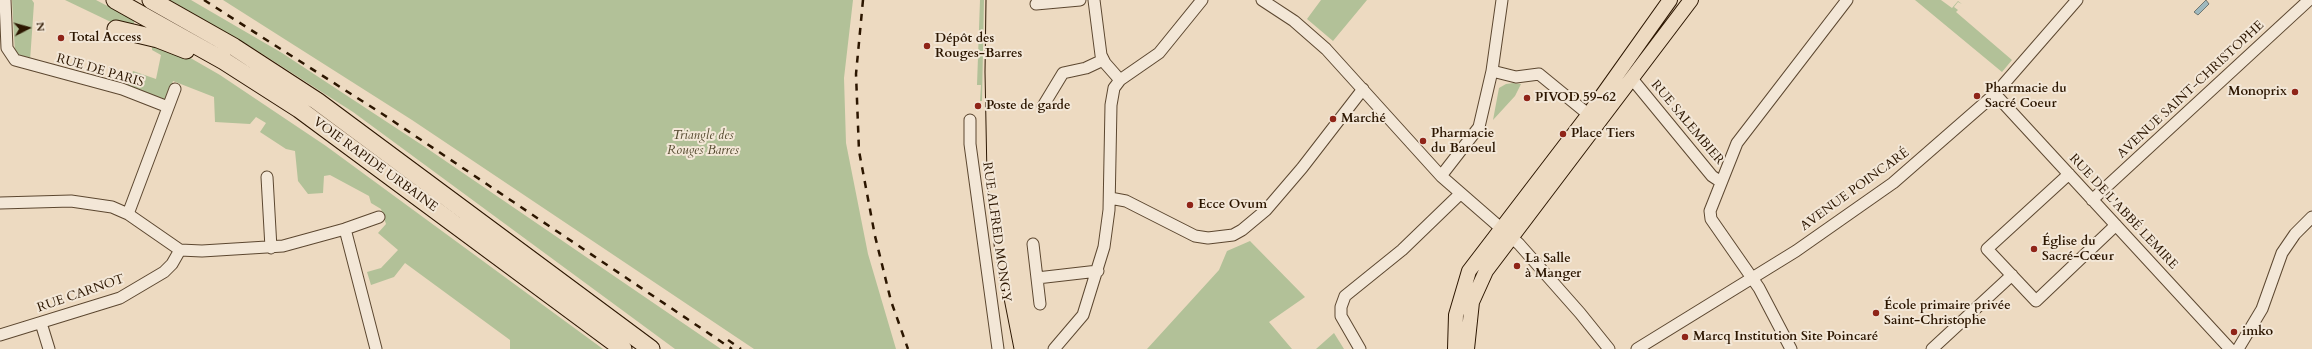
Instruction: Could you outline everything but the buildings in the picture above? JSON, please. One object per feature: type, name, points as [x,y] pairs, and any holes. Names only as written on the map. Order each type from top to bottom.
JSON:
[{"type":"highway","name":"VOIE RAPIDE URBAINE","points":[[115,0],[250,77],[349,145],[623,349]]},
{"type":"highway","name":"VOIE RAPIDE URBAINE","points":[[151,0],[234,47],[317,101],[650,349]]},
{"type":"highway","points":[[116,29],[170,42],[250,77]]},
{"type":"main road","points":[[1455,349],[1456,314],[1464,285],[1478,258],[1589,114],[1670,0]]},
{"type":"main road","points":[[1467,349],[1469,313],[1476,289],[1493,261],[1600,124],[1691,0]]},
{"type":"street","name":"RUE DE PARIS","points":[[4,0],[7,48],[14,60],[122,89],[168,107]]},
{"type":"street","points":[[1036,4],[1080,0]]},
{"type":"street","points":[[1094,0],[1098,44],[1103,60],[1120,80]]},
{"type":"street","points":[[1054,349],[1083,316],[1098,271],[1106,238],[1110,198],[1112,99],[1114,88],[1120,80],[1159,53],[1202,0]]},
{"type":"street","points":[[1262,0],[1312,35],[1364,89],[1441,176],[1512,238],[1553,281],[1609,349]]},
{"type":"street","points":[[1441,176],[1480,127],[1492,71],[1502,0]]},
{"type":"street","points":[[1791,349],[1752,278],[1711,219],[1710,211],[1737,142],[1847,0]]},
{"type":"street","name":"AVENUE POINCARÉ","points":[[1636,349],[1796,251],[1893,183],[1995,94],[2077,0]]},
{"type":"street","name":"AVENUE SAINT-CHRISTOPHE","points":[[2092,200],[2309,0]]},
{"type":"street","points":[[1043,106],[1063,73],[1086,68],[1103,60]]},
{"type":"street","points":[[1492,71],[1516,76],[1539,74],[1600,124]]},
{"type":"street","name":"RUE SALEMBIER","points":[[1633,80],[1712,176],[1721,182]]},
{"type":"street","points":[[128,214],[175,89]]},
{"type":"street","points":[[1110,198],[1126,201],[1196,236],[1208,238],[1233,235],[1242,230],[1266,210],[1364,89]]},
{"type":"street","name":"RUE DE L'ABBÉ LEMIRE","points":[[1995,94],[2230,349]]},
{"type":"street","name":"RUE ALFRED MONGY","points":[[970,120],[970,144],[998,349]]},
{"type":"street","points":[[2069,174],[1987,249],[2036,301],[2116,225]]},
{"type":"street","points":[[267,176],[271,248]]},
{"type":"street","points":[[1360,349],[1342,321],[1341,307],[1345,296],[1402,250],[1460,194]]},
{"type":"street","points":[[0,204],[71,201],[112,207],[128,214],[180,250],[214,251],[271,248],[345,229],[379,217]]},
{"type":"street","points":[[2238,349],[2262,309],[2282,253],[2295,234],[2312,218]]},
{"type":"street","points":[[345,229],[376,349]]},
{"type":"street","points":[[1033,244],[1040,304]]},
{"type":"street","name":"RUE CARNOT","points":[[0,335],[120,298],[164,272],[172,264],[180,250]]},
{"type":"street","points":[[1037,278],[1098,271]]},
{"type":"street","points":[[1932,349],[2012,275]]},
{"type":"street","points":[[41,323],[49,349]]},
{"type":"green space","points":[[12,0],[32,0],[34,3],[30,61],[15,53]]},
{"type":"green space","points":[[65,0],[96,0],[134,20],[134,29],[113,23]]},
{"type":"green space","points":[[170,0],[191,0],[282,53],[425,147],[721,349],[675,349],[353,112],[253,48]]},
{"type":"green space","name":"Triangle des Rouges Barres","points":[[223,0],[853,0],[844,78],[846,143],[868,254],[896,349],[754,349],[412,120]]},
{"type":"green space","points":[[980,0],[984,0],[982,101],[980,101],[981,85],[977,85]]},
{"type":"green space","points":[[1321,0],[1367,0],[1333,41],[1307,19]]},
{"type":"green space","points":[[1915,0],[1941,0],[1952,8],[1958,1],[1962,4],[1958,2],[1954,7],[1958,10],[1956,12],[2012,60],[2002,72]]},
{"type":"green space","points":[[152,41],[187,56],[220,75],[326,146],[603,349],[510,349],[510,340],[405,263],[394,277],[371,285],[367,272],[381,268],[398,250],[378,233],[386,224],[381,209],[371,203],[369,196],[330,175],[324,176],[323,193],[308,194],[298,181],[295,151],[286,149],[260,132],[266,123],[256,117],[250,124],[215,122],[214,97],[173,81],[166,100],[127,86],[133,71],[156,79],[161,55],[152,50]]},
{"type":"green space","points":[[1506,84],[1521,84],[1515,96],[1493,120],[1499,88]]},
{"type":"green space","points":[[1250,241],[1305,297],[1269,322],[1292,349],[1147,349],[1219,270],[1227,251]]},
{"type":"green space","points":[[1334,333],[1344,349],[1316,349]]},
{"type":"water","points":[[2206,0],[2209,4],[2198,15],[2194,12]]},
{"type":"tram line","points":[[986,0],[985,72],[987,177],[995,253],[1014,349]]},
{"type":"railway","points":[[204,0],[384,115],[732,349]]},
{"type":"railway","points":[[863,0],[856,74],[859,151],[875,236],[891,301],[908,349]]},
{"type":"railway","points":[[728,340],[741,349]]},
{"type":"place","name":"Total Access","points":[[61,38]]},
{"type":"place","name":"Dépôt des Rouges-Barres","points":[[927,46]]},
{"type":"place","name":"Monoprix","points":[[2295,92]]},
{"type":"place","name":"Pharmacie du Sacré Coeur","points":[[1977,96]]},
{"type":"place","name":"PIVOD 59-62","points":[[1527,98]]},
{"type":"place","name":"Poste de garde","points":[[978,106]]},
{"type":"place","name":"Marché","points":[[1333,119]]},
{"type":"place","name":"Place Tiers","points":[[1563,134]]},
{"type":"place","name":"Pharmacie du Baroeul","points":[[1423,141]]},
{"type":"place","name":"Ecce Ovum","points":[[1190,205]]},
{"type":"place","name":"Église du Sacré-Cœur","points":[[2034,249]]},
{"type":"place","name":"La Salle à Manger","points":[[1517,266]]},
{"type":"place","name":"École primaire privée Saint-Christophe","points":[[1876,313]]},
{"type":"place","name":"imko","points":[[2234,332]]},
{"type":"place","name":"Marcq Institution Site Poincaré","points":[[1685,337]]}]
